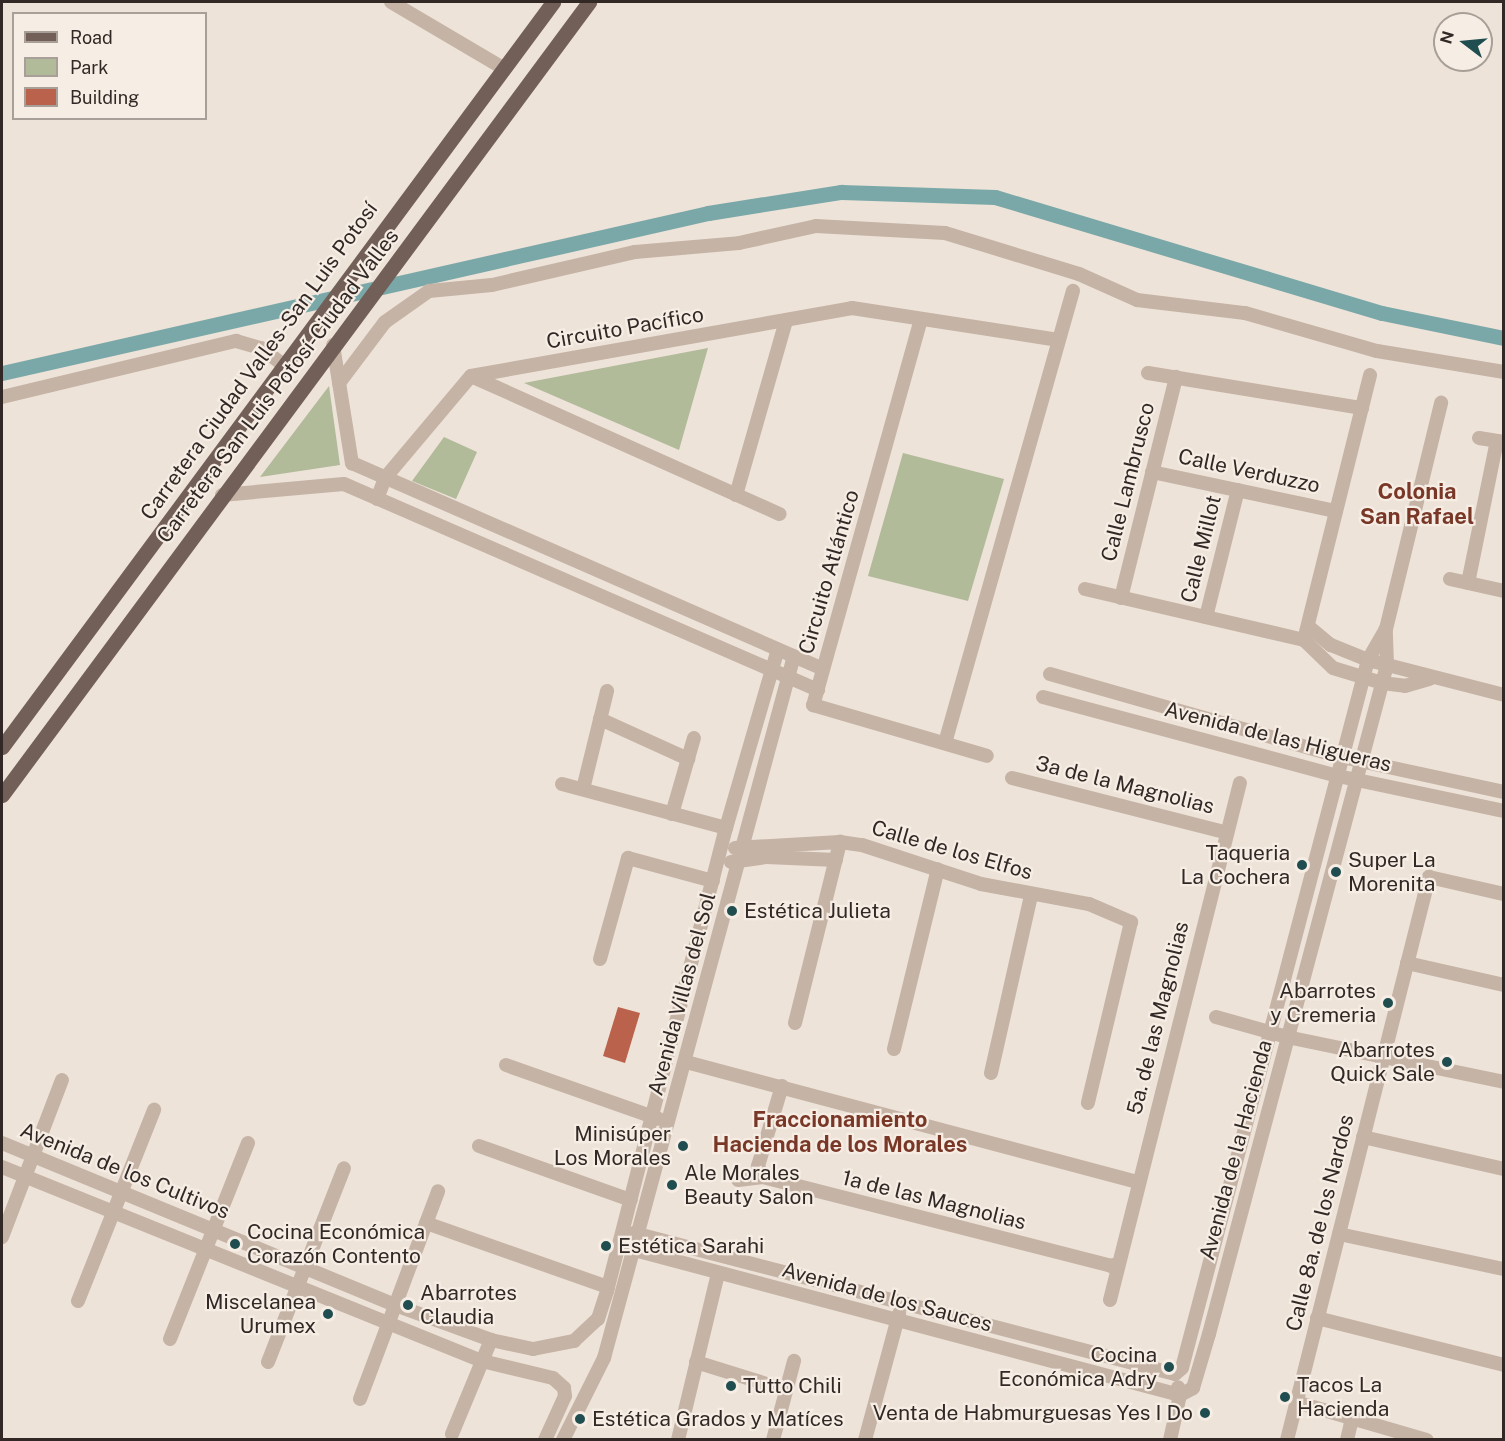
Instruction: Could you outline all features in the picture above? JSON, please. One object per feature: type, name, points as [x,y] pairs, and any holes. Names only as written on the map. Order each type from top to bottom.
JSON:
[{"type":"main road","name":"Carretera Ciudad Valles-San Luis Potosí","points":[[2,747],[373,240],[553,2]]},
{"type":"main road","name":"Carretera San Luis Potosí-Ciudad Valles","points":[[2,795],[589,2]]},
{"type":"street","points":[[391,2],[503,68]]},
{"type":"street","points":[[339,383],[386,322],[429,291],[492,285],[635,252],[739,243],[816,226],[945,233],[1079,273],[1137,300],[1245,314],[1377,351],[1503,372]]},
{"type":"street","points":[[945,743],[1073,291]]},
{"type":"street","name":"Circuito Pacífico","points":[[471,376],[852,308],[921,319]]},
{"type":"street","points":[[921,319],[1059,340]]},
{"type":"street","name":"Circuito Atlántico","points":[[818,690],[921,319]]},
{"type":"street","points":[[735,495],[786,321]]},
{"type":"street","points":[[2,397],[236,341],[261,348],[282,364]]},
{"type":"street","points":[[336,341],[339,383],[352,464],[344,484]]},
{"type":"street","name":"Calle Lambrusco","points":[[1148,373],[1362,408]]},
{"type":"street","points":[[1304,640],[1370,375]]},
{"type":"street","points":[[377,499],[385,478],[471,376],[780,514]]},
{"type":"street","name":"Calle Lambrusco","points":[[1121,598],[1176,377]]},
{"type":"street","name":"Avenida de la Hacienda","points":[[1180,1395],[1193,1388],[1198,1374],[1387,665],[1386,629],[1441,403]]},
{"type":"street","points":[[1468,583],[1500,441],[1479,438]]},
{"type":"street","points":[[352,464],[823,669]]},
{"type":"street","name":"Calle Verduzzo","points":[[1152,472],[1336,511]]},
{"type":"street","points":[[222,495],[344,484],[818,690],[813,705],[987,756]]},
{"type":"street","name":"Calle Millot","points":[[1206,617],[1238,490]]},
{"type":"street","points":[[542,570],[551,550]]},
{"type":"street","points":[[1450,579],[1503,591]]},
{"type":"street","points":[[1085,590],[1304,640],[1333,668],[1382,683],[1405,687],[1430,679]]},
{"type":"street","points":[[1308,626],[1330,645],[1368,660],[1430,679],[1503,695]]},
{"type":"street","name":"Avenida de la Hacienda","points":[[1175,1374],[1182,1368],[1368,660],[1386,629]]},
{"type":"street","name":"Avenida Villas del Sol","points":[[598,1319],[631,1200],[726,828],[778,649]]},
{"type":"street","name":"Avenida Villas del Sol","points":[[563,1440],[604,1358],[636,1250],[794,656]]},
{"type":"street","name":"Avenida de las Higueras","points":[[1050,674],[1342,758],[1503,792]]},
{"type":"street","points":[[583,789],[607,691]]},
{"type":"street","name":"Avenida de las Higueras","points":[[1043,697],[1338,776],[1503,811]]},
{"type":"street","points":[[1142,724],[1147,702]]},
{"type":"street","points":[[600,718],[688,759]]},
{"type":"street","points":[[672,814],[694,738]]},
{"type":"street","name":"3a de la Magnolias","points":[[1012,778],[1227,833]]},
{"type":"street","name":"5a. de las Magnolias","points":[[1110,1300],[1240,783]]},
{"type":"street","points":[[562,784],[726,828]]},
{"type":"street","points":[[795,1023],[840,842]]},
{"type":"street","name":"Calle de los Elfos","points":[[717,863],[740,855],[840,842],[879,848],[938,869],[1031,896],[1089,904],[1131,922],[1088,1103]]},
{"type":"street","name":"Calle de los Elfos","points":[[721,849],[740,855],[836,860]]},
{"type":"street","points":[[600,959],[628,858],[713,881]]},
{"type":"street","points":[[894,1049],[938,869]]},
{"type":"street","name":"Calle 8a. de los Nardos","points":[[1287,1440],[1429,877],[1503,894]]},
{"type":"street","points":[[991,1073],[1031,896]]},
{"type":"street","points":[[1407,963],[1503,985]]},
{"type":"street","points":[[1216,1017],[1287,1038],[1503,1082]]},
{"type":"street","points":[[686,1062],[1138,1182]]},
{"type":"street","points":[[506,1065],[669,1123]]},
{"type":"street","points":[[2,1237],[62,1080]]},
{"type":"street","points":[[738,1180],[763,1177],[758,1166],[782,1086]]},
{"type":"street","points":[[78,1301],[154,1110]]},
{"type":"street","points":[[1363,1137],[1503,1170]]},
{"type":"street","name":"Avenida de los Cultivos","points":[[2,1143],[395,1305],[491,1340],[533,1350],[555,1348],[574,1341],[598,1319]]},
{"type":"street","points":[[170,1339],[248,1143]]},
{"type":"street","points":[[479,1146],[631,1200]]},
{"type":"street","name":"Avenida de los Cultivos","points":[[2,1167],[482,1361],[554,1378],[564,1388],[566,1396]]},
{"type":"street","points":[[268,1362],[344,1168]]},
{"type":"street","name":"1a de las Magnolias","points":[[763,1177],[1111,1266],[1118,1264]]},
{"type":"street","points":[[360,1399],[438,1191]]},
{"type":"street","points":[[426,1223],[608,1287]]},
{"type":"street","name":"Avenida de los Sauces","points":[[623,1230],[1175,1374]]},
{"type":"street","points":[[1339,1234],[1503,1269]]},
{"type":"street","name":"Avenida de los Sauces","points":[[619,1245],[897,1322],[1180,1395]]},
{"type":"street","points":[[678,1440],[718,1273]]},
{"type":"street","points":[[865,1440],[902,1304]]},
{"type":"street","points":[[1317,1318],[1503,1365]]},
{"type":"street","points":[[452,1434],[491,1340]]},
{"type":"street","points":[[773,1440],[794,1361]]},
{"type":"street","points":[[696,1362],[786,1390]]},
{"type":"street","points":[[1170,1440],[1180,1395],[1175,1374]]},
{"type":"street","points":[[545,1440],[566,1396],[586,1398]]},
{"type":"street","points":[[1296,1402],[1427,1440]]},
{"type":"street","points":[[1347,1440],[1352,1419]]},
{"type":"green space","points":[[708,348],[679,450],[524,383]]},
{"type":"green space","points":[[329,386],[340,465],[260,477]]},
{"type":"green space","points":[[444,437],[477,452],[456,499],[412,481]]},
{"type":"green space","points":[[903,453],[1004,479],[968,601],[868,576]]},
{"type":"building","points":[[618,1007],[640,1013],[625,1063],[603,1056]]},
{"type":"waterway","points":[[2,373],[708,213],[841,192],[995,197],[1382,313],[1504,338]]},
{"type":"place","name":"Taqueria La Cochera","points":[[1302,865]]},
{"type":"place","name":"Super La Morenita","points":[[1336,872]]},
{"type":"place","name":"Estética Julieta","points":[[732,911]]},
{"type":"place","name":"Abarrotes y Cremeria","points":[[1388,1003]]},
{"type":"place","name":"Abarrotes Quick Sale","points":[[1447,1062]]},
{"type":"place","name":"Minisúper Los Morales","points":[[683,1146]]},
{"type":"place","name":"Ale Morales Beauty Salon","points":[[672,1185]]},
{"type":"place","name":"Cocina Económica Corazón Contento","points":[[235,1244]]},
{"type":"place","name":"Estética Sarahi","points":[[606,1246]]},
{"type":"place","name":"Abarrotes Claudia","points":[[408,1305]]},
{"type":"place","name":"Miscelanea Urumex","points":[[328,1314]]},
{"type":"place","name":"Cocina Económica Adry","points":[[1169,1367]]},
{"type":"place","name":"Tutto Chili","points":[[731,1386]]},
{"type":"place","name":"Tacos La Hacienda","points":[[1285,1397]]},
{"type":"place","name":"Venta de Habmurguesas Yes I Do","points":[[1205,1413]]},
{"type":"place","name":"Estética Grados y Matíces","points":[[580,1419]]},
{"type":"district","name":"Colonia San Rafael","points":[[1417,504]]},
{"type":"district","name":"Fraccionamiento Hacienda de los Morales","points":[[840,1132]]}]
